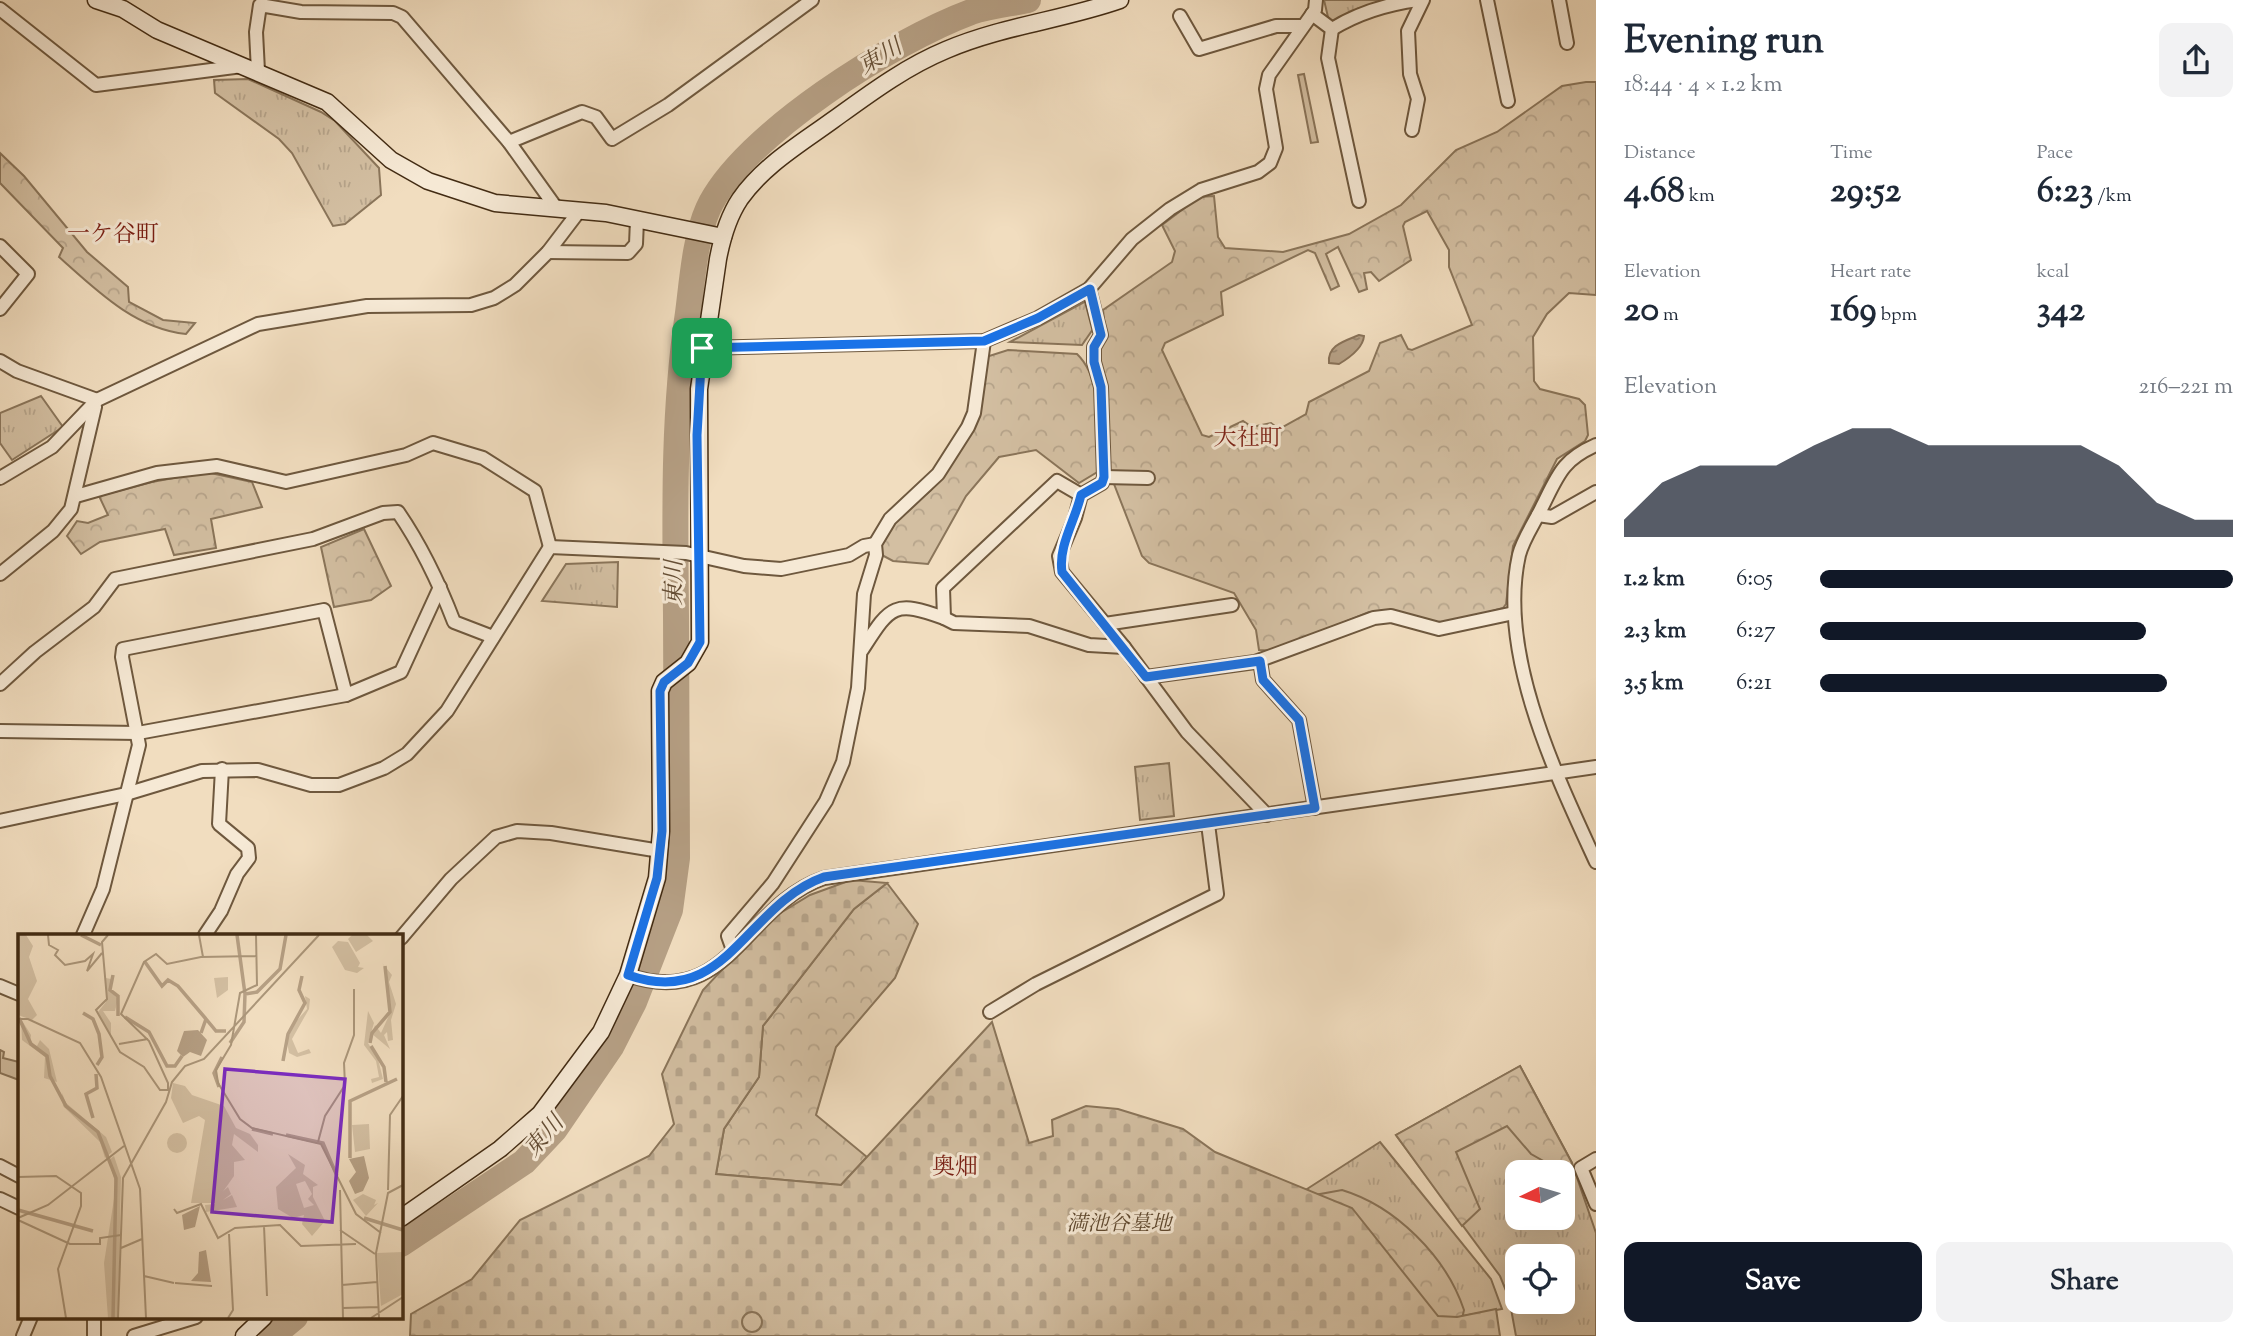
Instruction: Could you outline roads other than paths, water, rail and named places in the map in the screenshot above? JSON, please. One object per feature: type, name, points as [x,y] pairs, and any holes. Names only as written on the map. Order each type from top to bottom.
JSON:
[{"type":"street","points":[[96,0],[123,9],[157,30],[327,102],[409,173],[495,203],[580,210],[717,236]]},
{"type":"street","points":[[509,142],[582,111],[596,117],[612,139],[668,105],[812,0]]},
{"type":"street","points":[[702,348],[984,341],[1038,318],[1090,289],[1132,239],[1170,209],[1201,190],[1258,172],[1270,163],[1276,148],[1267,82],[1312,14],[1316,0]]},
{"type":"street","points":[[1332,29],[1347,20],[1395,3],[1420,0],[1408,31],[1410,75],[1418,99],[1412,130]]},
{"type":"street","points":[[1487,0],[1508,101]]},
{"type":"street","points":[[1559,0],[1567,43]]},
{"type":"street","points":[[402,1216],[500,1149],[540,1114],[601,1032],[633,977],[651,905],[660,851],[659,700],[664,682],[688,663],[700,642],[692,555],[697,435],[702,348],[717,236],[739,201],[766,169],[899,74],[964,43],[1111,1]]},
{"type":"street","points":[[252,68],[261,2],[300,12],[393,13],[402,17],[509,142],[557,209]]},
{"type":"street","points":[[0,9],[96,85],[252,68]]},
{"type":"street","points":[[1312,14],[1332,29]]},
{"type":"street","points":[[1180,16],[1199,49],[1276,26],[1303,26]]},
{"type":"street","points":[[1332,29],[1328,58],[1359,201]]},
{"type":"street","points":[[0,478],[52,447],[97,400],[258,324],[367,306],[471,305],[494,298],[515,285],[548,252],[580,210]]},
{"type":"street","points":[[548,252],[628,253],[636,244],[637,220]]},
{"type":"street","points":[[0,246],[28,274],[0,309]]},
{"type":"street","points":[[1090,289],[1101,335],[1094,347],[1094,362],[1101,387],[1104,477],[1102,483],[1081,495],[1076,518],[1059,556],[1062,572],[1124,647],[1187,732],[1267,814]]},
{"type":"street","points":[[550,547],[692,555],[744,566],[781,569],[849,555],[875,544],[890,519],[938,474],[968,427],[974,413],[984,341]]},
{"type":"street","points":[[0,361],[17,371],[97,400]]},
{"type":"street","points":[[0,574],[53,531],[71,509],[97,400]]},
{"type":"street","points":[[0,821],[126,794],[202,771],[258,770],[311,785],[339,785],[384,768],[407,754],[447,711],[550,547],[535,491],[483,458],[433,443],[406,455],[286,482],[216,466],[157,473],[76,496]]},
{"type":"street","points":[[1596,445],[1575,455],[1562,466],[1538,515],[1519,554],[1514,613],[1518,654],[1555,773],[1596,862]]},
{"type":"street","points":[[1104,477],[1148,478]]},
{"type":"street","points":[[944,618],[943,588],[1057,481],[1081,495]]},
{"type":"street","points":[[1538,515],[1552,517],[1596,492]]},
{"type":"street","points":[[0,684],[35,652],[94,607],[115,579],[313,539],[383,513],[398,512],[440,587],[454,622],[494,637]]},
{"type":"street","points":[[733,950],[728,936],[773,883],[826,801],[839,771],[858,688],[864,594],[876,555],[875,544]]},
{"type":"street","points":[[0,732],[138,733],[346,695],[401,672],[440,587]]},
{"type":"street","points":[[1105,624],[1231,605]]},
{"type":"street","points":[[860,653],[885,615],[899,608],[915,607],[954,623],[1029,626],[1089,645],[1124,647]]},
{"type":"street","points":[[83,934],[103,889],[139,745],[122,657],[123,649],[324,610],[346,695]]},
{"type":"street","points":[[1146,677],[1260,661],[1374,618],[1391,616],[1439,629],[1514,613]]},
{"type":"street","points":[[1260,661],[1263,680],[1299,720],[1315,808]]},
{"type":"street","points":[[633,977],[653,984],[693,979],[713,969],[803,885],[824,877],[1596,767]]},
{"type":"street","points":[[206,934],[221,911],[237,874],[249,858],[248,848],[219,824],[222,769]]},
{"type":"street","points":[[990,1013],[1036,984],[1217,894],[1208,824]]},
{"type":"street","points":[[402,937],[451,879],[496,837],[517,831],[551,833],[660,851]]},
{"type":"street","points":[[0,986],[18,994]]},
{"type":"street","points":[[1596,1159],[1581,1168],[1596,1204]]},
{"type":"street","points":[[0,1166],[18,1175]]},
{"type":"street","points":[[0,1199],[18,1208]]},
{"type":"street","points":[[23,1336],[31,1318]]},
{"type":"street","points":[[94,1318],[94,1336]]},
{"type":"street","points":[[134,1336],[149,1334],[193,1318]]},
{"type":"street","points":[[244,1336],[263,1318]]},
{"type":"water","points":[[1359,335],[1364,336],[1355,352],[1339,364],[1329,363],[1334,348]]},
{"type":"waterway","name":"東川","points":[[402,1243],[524,1162],[555,1129],[611,1047],[634,1002],[670,910],[677,858],[677,426],[693,274],[697,246],[708,209],[726,180],[753,151],[786,122],[863,67],[939,25],[971,12],[1028,0]]},
{"type":"waterway","name":"東川","points":[[272,1336],[294,1318]]},
{"type":"district","name":"一ケ谷町","points":[[113,235]]},
{"type":"district","name":"大社町","points":[[1248,439]]},
{"type":"district","name":"奥畑","points":[[955,1168]]},
{"type":"park label","name":"満池谷墓地","points":[[1119,1225]]}]
